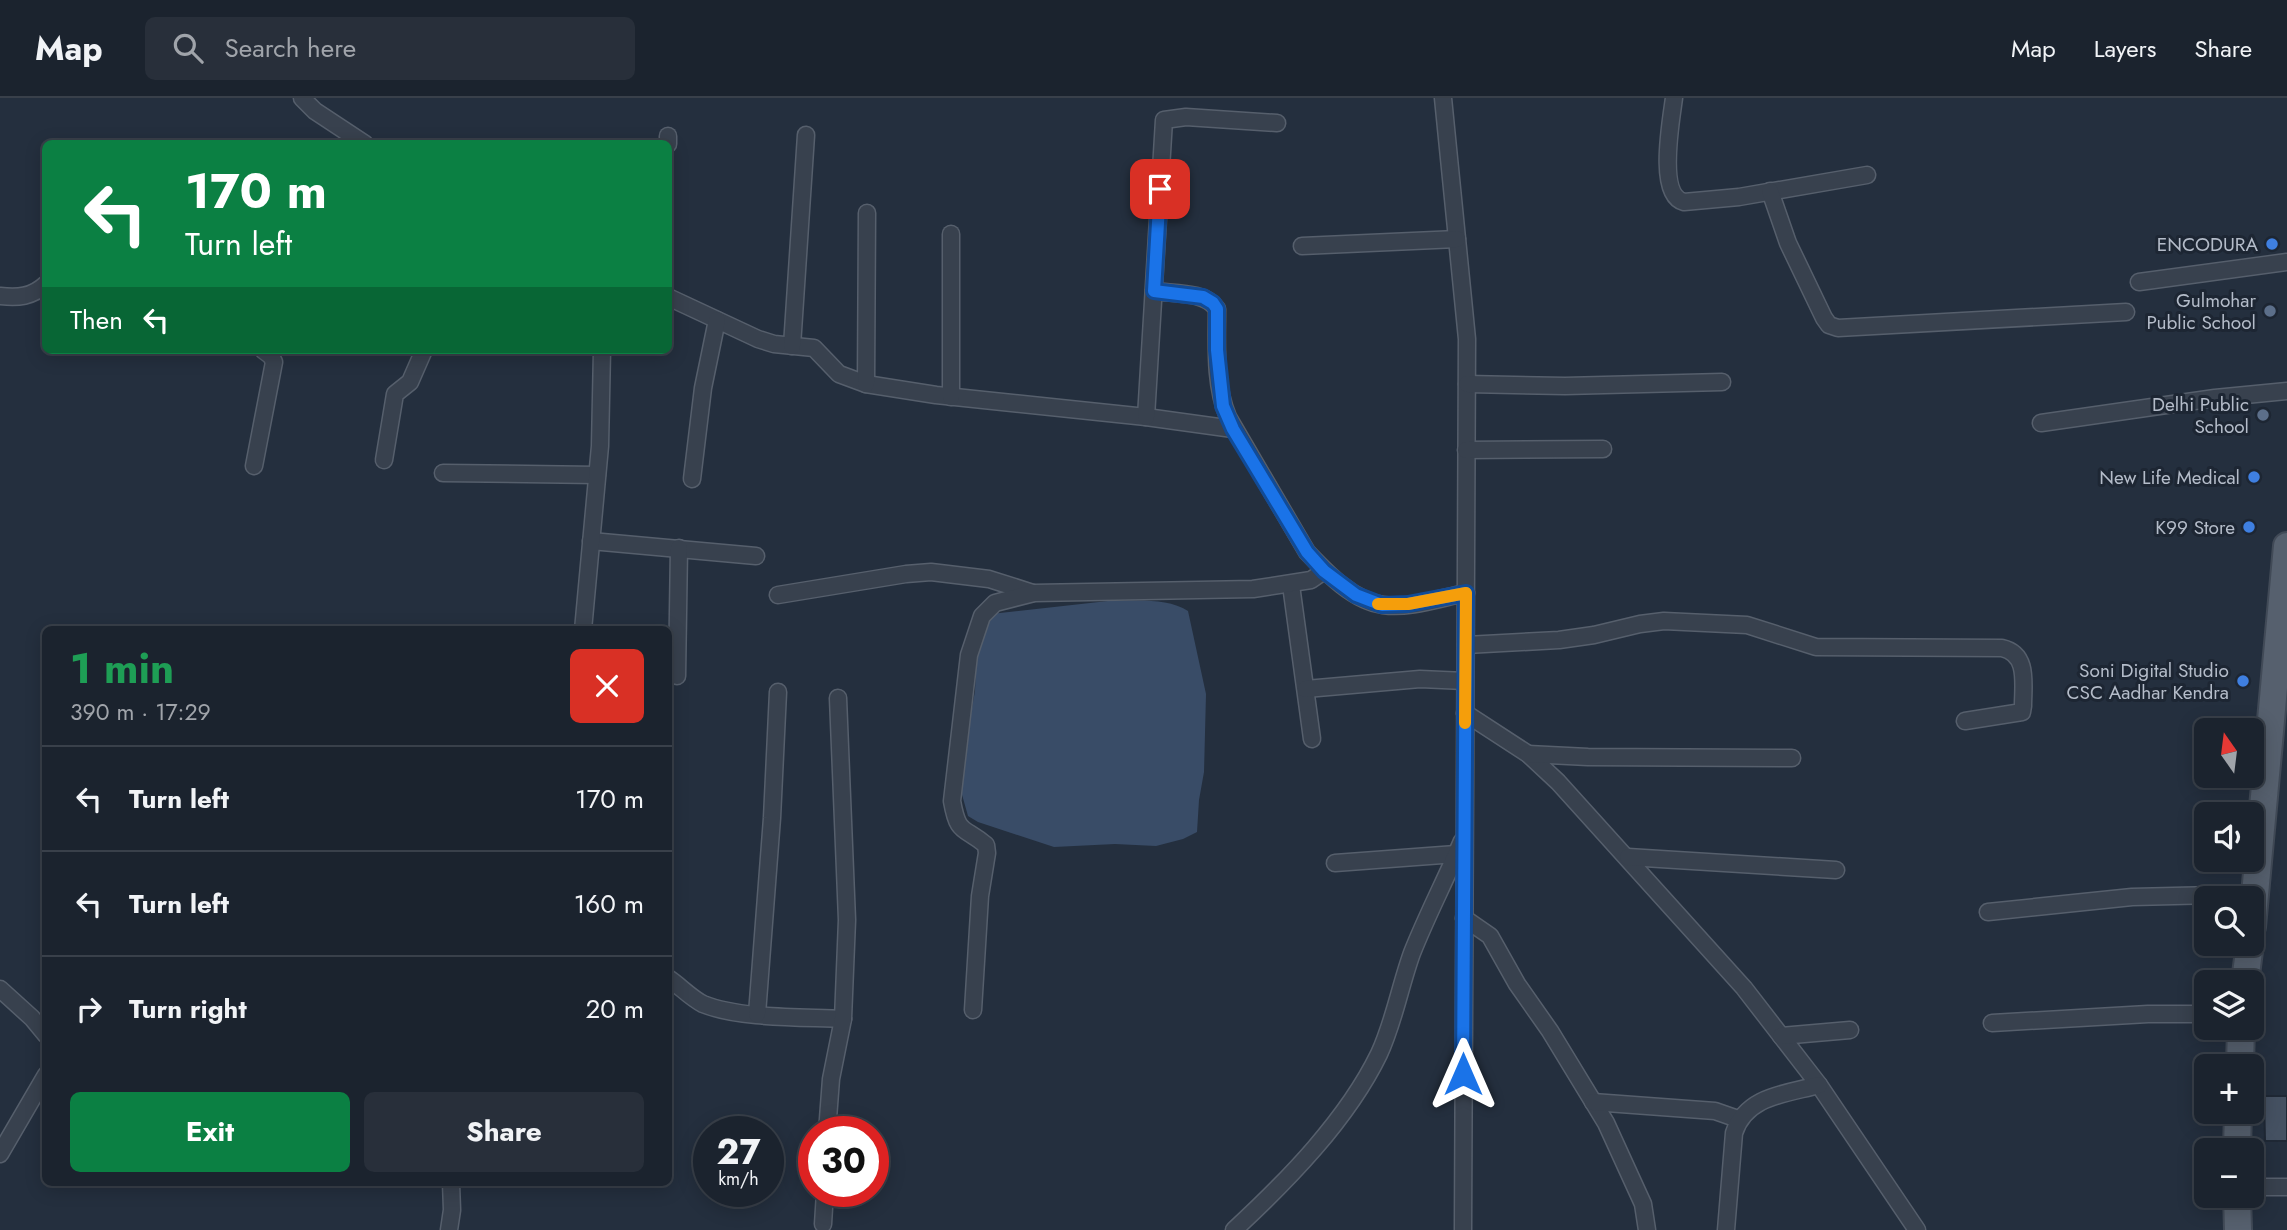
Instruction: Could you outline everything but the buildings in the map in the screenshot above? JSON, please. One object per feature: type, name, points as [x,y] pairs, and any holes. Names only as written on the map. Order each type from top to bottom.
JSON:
[{"type":"main road","points":[[2258,886],[2287,547]]},
{"type":"main road","points":[[2237,1208],[2238,1230]]},
{"type":"street","points":[[302,98],[315,111],[359,140]]},
{"type":"street","points":[[1443,98],[1467,339],[1462,1230]]},
{"type":"street","points":[[1674,98],[1668,172],[1672,195],[1677,200],[1701,201],[1867,175]]},
{"type":"street","points":[[1146,417],[1164,120],[1186,117],[1278,123]]},
{"type":"street","points":[[792,346],[806,135]]},
{"type":"street","points":[[1770,191],[1788,243],[1829,325],[1838,328],[2126,312]]},
{"type":"street","points":[[866,384],[867,213]]},
{"type":"street","points":[[951,234],[951,397]]},
{"type":"street","points":[[1302,246],[1457,239]]},
{"type":"street","points":[[2139,282],[2287,262]]},
{"type":"street","points":[[0,296],[23,297],[42,288]]},
{"type":"street","points":[[1154,291],[1203,297],[1217,309],[1217,350],[1223,406],[1233,429],[1307,552],[1324,571],[1356,595],[1382,605],[1408,604],[1466,593]]},
{"type":"street","points":[[672,300],[758,339],[774,344],[814,348],[839,374],[866,384],[951,397],[1146,417],[1233,429]]},
{"type":"street","points":[[692,479],[703,388],[716,320]]},
{"type":"street","points":[[254,466],[274,362],[268,354]]},
{"type":"street","points":[[384,460],[395,394],[410,382],[422,354]]},
{"type":"street","points":[[583,626],[597,475],[602,354]]},
{"type":"street","points":[[1466,384],[1565,386],[1722,382]]},
{"type":"street","points":[[2041,423],[2215,398],[2287,391]]},
{"type":"street","points":[[1466,450],[1602,449]]},
{"type":"street","points":[[443,473],[597,475]]},
{"type":"street","points":[[591,541],[756,556]]},
{"type":"street","points":[[677,676],[680,548]]},
{"type":"street","points":[[973,1010],[980,896],[987,853],[986,845],[961,829],[955,820],[953,801],[969,655],[982,616],[995,603],[1034,593],[1191,591],[1291,585],[1311,580],[1324,571]]},
{"type":"street","points":[[778,595],[931,572],[989,579],[1034,593]]},
{"type":"street","points":[[1291,585],[1312,739]]},
{"type":"street","points":[[1466,645],[1559,640],[1664,621],[1747,625],[1816,647],[2012,650],[2018,656],[2022,667],[2022,712],[1965,721]]},
{"type":"street","points":[[1306,689],[1420,679],[1465,681]]},
{"type":"street","points":[[757,1014],[772,818],[778,692]]},
{"type":"street","points":[[828,1116],[831,1079],[844,1019],[847,920],[838,698]]},
{"type":"street","points":[[1465,713],[1528,754],[1558,782],[1744,988],[1819,1085],[1917,1230]]},
{"type":"street","points":[[1528,754],[1792,758]]},
{"type":"street","points":[[1234,1230],[1289,1177],[1342,1114],[1373,1064],[1396,1009],[1412,954],[1464,836]]},
{"type":"street","points":[[1335,863],[1457,854]]},
{"type":"street","points":[[1628,857],[1836,870]]},
{"type":"street","points":[[1988,912],[2132,897],[2194,896]]},
{"type":"street","points":[[1464,918],[1490,936],[1517,984],[1594,1102],[1643,1204],[1647,1230]]},
{"type":"street","points":[[672,981],[702,1003],[757,1014],[844,1019]]},
{"type":"street","points":[[0,989],[42,1030]]},
{"type":"street","points":[[1992,1023],[2194,1014]]},
{"type":"street","points":[[1781,1036],[1850,1030]]},
{"type":"street","points":[[0,1154],[42,1082]]},
{"type":"street","points":[[1726,1230],[1734,1133],[1738,1119],[1761,1101],[1819,1085]]},
{"type":"street","points":[[1594,1102],[1715,1111],[1738,1119]]},
{"type":"street","points":[[449,1230],[451,1186]]},
{"type":"street","points":[[2264,1187],[2287,1187]]},
{"type":"street","points":[[823,1224],[824,1207]]},
{"type":"water","points":[[1108,601],[1160,602],[1188,611],[1206,694],[1204,772],[1197,832],[1183,839],[1156,846],[1115,844],[1054,847],[978,822],[968,816],[961,791],[962,765],[975,691],[977,643],[991,614]]},
{"type":"slow traffic","points":[[1378,604],[1408,604],[1466,593],[1465,723]]},
{"type":"place","name":"ENCODURA","points":[[2272,244]]},
{"type":"place","name":"Gulmohar Public School","points":[[2270,311]]},
{"type":"place","name":"Delhi Public School","points":[[2263,415]]},
{"type":"place","name":"New Life Medical","points":[[2254,477]]},
{"type":"place","name":"K99 Store","points":[[2249,527]]},
{"type":"place","name":"Soni Digital Studio CSC Aadhar Kendra","points":[[2243,681]]},
{"type":"route","points":[[1160,189],[1154,291],[1203,297],[1217,309],[1217,350],[1223,406],[1233,429],[1307,552],[1324,571],[1356,595],[1382,605],[1408,604],[1466,593],[1463,1074]]}]
